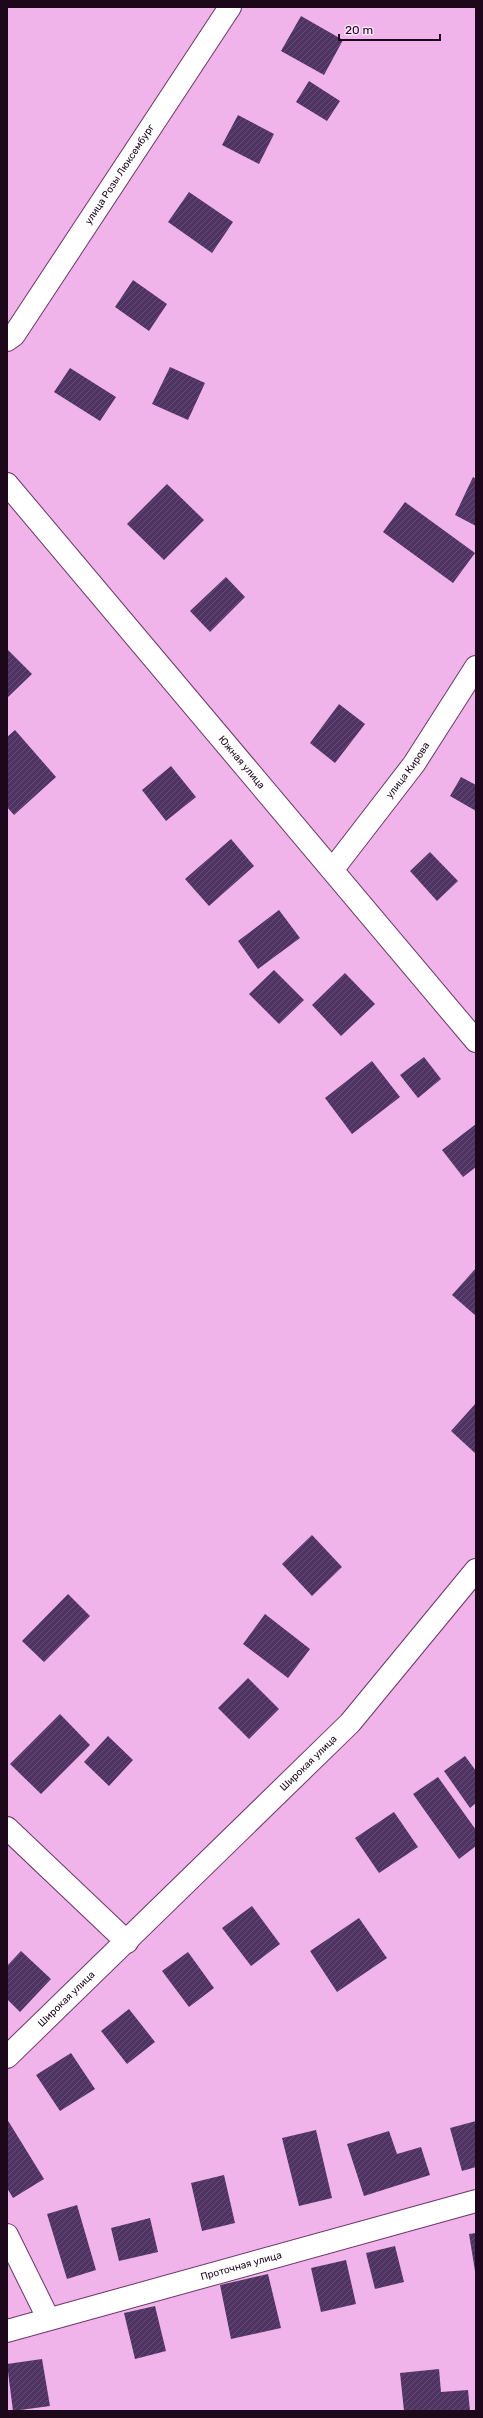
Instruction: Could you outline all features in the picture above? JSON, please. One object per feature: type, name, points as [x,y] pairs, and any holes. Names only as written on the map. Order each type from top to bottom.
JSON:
[{"type":"street","name":"улица Розы Люксембург","points":[[7,340],[14,335],[230,7]]},
{"type":"street","name":"Южная улица","points":[[7,484],[333,869],[476,1041]]},
{"type":"street","name":"улица Кирова","points":[[333,869],[414,764],[476,667]]},
{"type":"street","name":"Широкая улица","points":[[7,2058],[350,1723],[476,1570]]},
{"type":"street","points":[[7,1828],[127,1942]]},
{"type":"street","name":"Проточная улица","points":[[7,2331],[48,2318],[476,2201]]},
{"type":"street","points":[[7,2235],[48,2318]]},
{"type":"building","points":[[301,16],[343,40],[324,75],[281,51]]},
{"type":"building","points":[[309,81],[340,101],[327,121],[296,102]]},
{"type":"building","points":[[238,115],[274,134],[259,164],[222,145]]},
{"type":"building","points":[[189,192],[233,222],[212,253],[168,222]]},
{"type":"building","points":[[133,280],[167,304],[149,331],[115,307]]},
{"type":"building","points":[[170,367],[205,383],[188,420],[152,404]]},
{"type":"building","points":[[70,368],[116,397],[100,421],[54,392]]},
{"type":"building","points":[[473,477],[476,479],[476,526],[455,515]]},
{"type":"building","points":[[167,484],[204,520],[164,560],[127,524]]},
{"type":"building","points":[[405,502],[475,553],[453,583],[383,532]]},
{"type":"building","points":[[226,577],[245,597],[210,632],[190,611]]},
{"type":"building","points":[[7,649],[32,674],[7,698]]},
{"type":"building","points":[[339,704],[365,724],[335,763],[310,743]]},
{"type":"building","points":[[15,730],[56,777],[14,815],[7,807],[7,737]]},
{"type":"building","points":[[171,766],[196,797],[166,821],[142,790]]},
{"type":"building","points":[[461,777],[476,785],[476,811],[450,796]]},
{"type":"building","points":[[231,839],[254,866],[209,906],[185,879]]},
{"type":"building","points":[[430,852],[458,881],[437,901],[410,871]]},
{"type":"building","points":[[279,910],[300,938],[258,969],[238,941]]},
{"type":"building","points":[[274,970],[304,1000],[279,1024],[249,994]]},
{"type":"building","points":[[345,973],[375,1004],[341,1036],[312,1005]]},
{"type":"building","points":[[424,1057],[441,1079],[418,1098],[400,1075]]},
{"type":"building","points":[[372,1061],[400,1097],[352,1134],[325,1098]]},
{"type":"building","points":[[476,1124],[476,1167],[463,1177],[442,1150]]},
{"type":"building","points":[[476,1268],[476,1316],[452,1295]]},
{"type":"building","points":[[476,1403],[476,1454],[451,1431]]},
{"type":"building","points":[[312,1535],[342,1567],[312,1596],[282,1564]]},
{"type":"building","points":[[68,1594],[90,1616],[44,1662],[22,1641]]},
{"type":"building","points":[[265,1614],[310,1649],[288,1678],[243,1644]]},
{"type":"building","points":[[248,1678],[279,1709],[249,1739],[218,1708]]},
{"type":"building","points":[[60,1714],[90,1745],[41,1794],[10,1764]]},
{"type":"building","points":[[108,1736],[133,1760],[109,1786],[84,1762]]},
{"type":"building","points":[[465,1756],[476,1771],[476,1803],[470,1808],[444,1771]]},
{"type":"building","points":[[438,1777],[476,1830],[476,1846],[459,1859],[413,1794]]},
{"type":"building","points":[[394,1812],[418,1847],[379,1873],[355,1838]]},
{"type":"building","points":[[252,1906],[280,1944],[251,1966],[222,1928]]},
{"type":"building","points":[[359,1918],[387,1958],[337,1992],[310,1951]]},
{"type":"building","points":[[21,1951],[51,1979],[20,2012],[7,1999],[7,1966]]},
{"type":"building","points":[[188,1952],[214,1988],[189,2007],[162,1971]]},
{"type":"building","points":[[129,2009],[155,2042],[127,2064],[101,2031]]},
{"type":"building","points":[[71,2053],[95,2089],[60,2111],[36,2075]]},
{"type":"building","points":[[7,2119],[44,2179],[13,2198],[7,2188]]},
{"type":"building","points":[[476,2121],[476,2167],[462,2171],[450,2128]]},
{"type":"building","points":[[316,2130],[332,2198],[299,2206],[282,2138]]},
{"type":"building","points":[[389,2131],[397,2154],[421,2147],[430,2175],[364,2196],[347,2144]]},
{"type":"building","points":[[224,2175],[235,2223],[202,2231],[191,2183]]},
{"type":"building","points":[[77,2205],[96,2270],[67,2279],[47,2214]]},
{"type":"building","points":[[150,2218],[158,2252],[119,2261],[111,2228]]},
{"type":"building","points":[[476,2233],[476,2270],[475,2271],[469,2234]]},
{"type":"building","points":[[395,2246],[404,2282],[375,2289],[366,2253]]},
{"type":"building","points":[[346,2260],[356,2304],[321,2312],[311,2268]]},
{"type":"building","points":[[268,2274],[281,2328],[231,2339],[220,2285]]},
{"type":"building","points":[[155,2306],[166,2351],[135,2359],[124,2313]]},
{"type":"building","points":[[42,2359],[50,2406],[13,2411],[7,2364]]},
{"type":"building","points":[[439,2369],[441,2392],[468,2390],[470,2411],[404,2411],[400,2373]]}]
